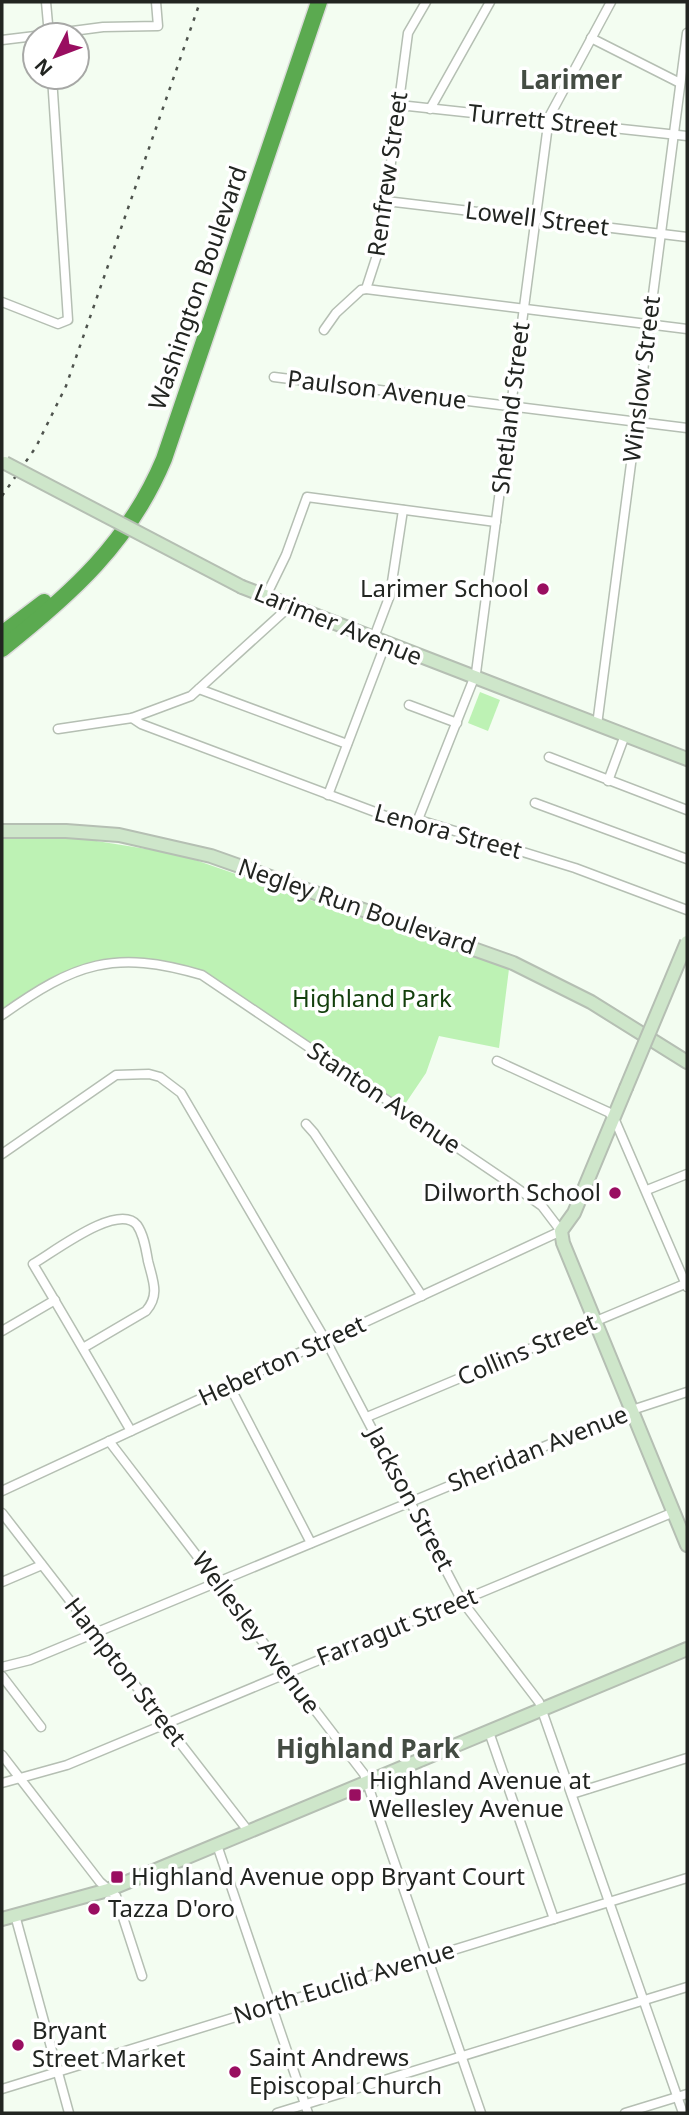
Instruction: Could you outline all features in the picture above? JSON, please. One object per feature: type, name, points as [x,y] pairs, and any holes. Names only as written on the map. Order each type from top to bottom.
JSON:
[{"type":"highway","name":"Washington Boulevard","points":[[2,649],[63,601],[90,572],[133,519],[164,459],[319,2]]},
{"type":"highway","name":"Washington Boulevard","points":[[2,634],[90,572]]},
{"type":"main road","name":"Larimer Avenue","points":[[3,462],[265,598],[687,759]]},
{"type":"main road","name":"Negley Run Boulevard","points":[[2,824],[66,824],[120,828],[214,849],[515,956],[587,991],[687,1053]]},
{"type":"main road","name":"Negley Run Boulevard","points":[[2,831],[111,834],[157,841],[211,856],[472,947],[531,971],[598,1006],[687,1062]]},
{"type":"main road","points":[[561,1230],[574,1213],[687,941]]},
{"type":"main road","name":"Stanton Avenue","points":[[561,1230],[563,1243],[687,1545]]},
{"type":"main road","points":[[8,1917],[108,1889],[687,1649]]},
{"type":"street","points":[[47,2],[48,21]]},
{"type":"street","points":[[91,29],[158,26],[156,2]]},
{"type":"street","name":"Renfrew Street","points":[[324,330],[336,313],[361,290],[366,289],[380,246],[408,33],[426,2]]},
{"type":"street","points":[[430,109],[490,2]]},
{"type":"street","name":"Shetland Street","points":[[419,820],[474,678],[550,112],[611,2]]},
{"type":"street","name":"Winslow Street","points":[[597,725],[687,33]]},
{"type":"street","points":[[2,40],[21,38]]},
{"type":"street","points":[[591,38],[680,83]]},
{"type":"street","points":[[2,302],[58,324],[64,323],[68,317],[53,91]]},
{"type":"street","name":"Turrett Street","points":[[399,105],[687,136]]},
{"type":"street","name":"Lowell Street","points":[[386,201],[687,237]]},
{"type":"street","points":[[366,289],[687,329]]},
{"type":"street","name":"Paulson Avenue","points":[[274,377],[687,428]]},
{"type":"street","points":[[265,598],[286,555],[307,497],[496,522]]},
{"type":"street","points":[[328,795],[379,642],[390,595],[403,510]]},
{"type":"street","points":[[58,729],[132,718],[191,696],[289,607]]},
{"type":"street","points":[[199,689],[347,744]]},
{"type":"street","points":[[409,705],[457,723]]},
{"type":"street","name":"Lenora Street","points":[[132,718],[141,724],[415,827],[419,820],[575,868],[687,910]]},
{"type":"street","points":[[608,781],[625,735]]},
{"type":"street","points":[[550,757],[687,810]]},
{"type":"street","points":[[535,803],[687,859]]},
{"type":"street","name":"Stanton Avenue","points":[[2,1015],[60,977],[98,964],[130,960],[152,962],[202,975],[512,1184],[542,1206],[561,1230]]},
{"type":"street","points":[[497,1061],[608,1112],[614,1118],[648,1190],[687,1284]]},
{"type":"street","name":"Jackson Street","points":[[2,1154],[116,1075],[131,1072],[160,1077],[181,1093],[326,1340],[463,1601],[542,1710],[683,2113]]},
{"type":"street","points":[[306,1124],[422,1296]]},
{"type":"street","points":[[648,1190],[687,1174]]},
{"type":"street","points":[[83,1349],[146,1311],[153,1303],[156,1292],[141,1233],[136,1224],[127,1218],[109,1219],[33,1264],[55,1300],[83,1349],[131,1430]]},
{"type":"street","name":"Heberton Street","points":[[2,1490],[561,1230]]},
{"type":"street","name":"Collins Street","points":[[367,1417],[687,1284]]},
{"type":"street","points":[[2,1331],[55,1300]]},
{"type":"street","points":[[229,1385],[310,1543]]},
{"type":"street","name":"Sheridan Avenue","points":[[2,1667],[30,1660],[632,1410],[687,1392]]},
{"type":"street","name":"Wellesley Avenue","points":[[109,1441],[364,1774],[481,2113]]},
{"type":"street","name":"Farragut Street","points":[[2,1783],[67,1765],[674,1512]]},
{"type":"street","name":"Hampton Street","points":[[2,1513],[249,1832]]},
{"type":"street","points":[[2,1582],[42,1565]]},
{"type":"street","points":[[2,1676],[41,1727]]},
{"type":"street","points":[[489,1732],[554,1919]]},
{"type":"street","points":[[2,1755],[116,1896],[142,1976]]},
{"type":"street","points":[[572,1794],[687,1758]]},
{"type":"street","points":[[217,1845],[306,2109]]},
{"type":"street","name":"North Euclid Avenue","points":[[2,2089],[687,1878]]},
{"type":"street","points":[[8,1917],[69,2113]]},
{"type":"street","points":[[278,2113],[306,2109],[461,2057],[687,1987]]},
{"type":"street","points":[[625,2113],[687,2094]]},
{"type":"green space","points":[[480,692],[500,700],[488,731],[468,723]]},
{"type":"green space","name":"Highland Park","points":[[2,839],[84,839],[178,854],[509,969],[499,1048],[439,1036],[426,1073],[401,1110],[202,975],[163,963],[98,964],[60,977],[2,1015]]},
{"type":"railway","points":[[2,496],[36,447],[66,386],[200,2]]},
{"type":"place","name":"Larimer School","points":[[543,589]]},
{"type":"place","name":"Dilworth School","points":[[615,1193]]},
{"type":"place","name":"Highland Avenue at Wellesley Avenue","points":[[355,1795]]},
{"type":"place","name":"Highland Avenue opp Bryant Court","points":[[117,1877]]},
{"type":"place","name":"Tazza D'oro","points":[[94,1909]]},
{"type":"place","name":"Bryant Street Market","points":[[18,2045]]},
{"type":"place","name":"Saint Andrews Episcopal Church","points":[[235,2072]]},
{"type":"district","name":"Larimer","points":[[571,80]]},
{"type":"district","name":"Highland Park","points":[[368,1749]]}]
